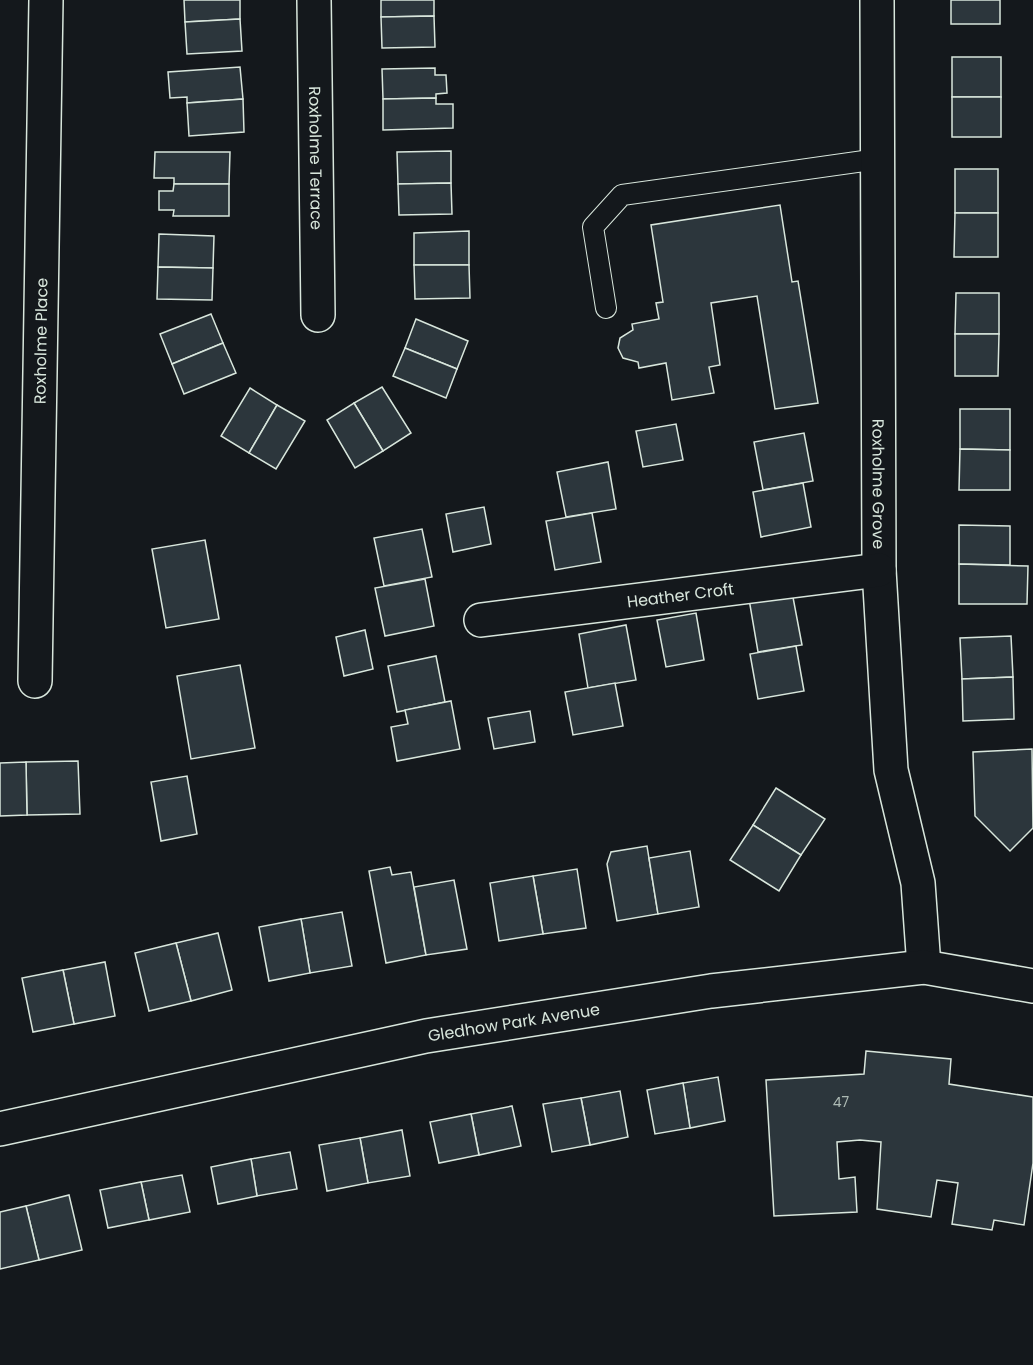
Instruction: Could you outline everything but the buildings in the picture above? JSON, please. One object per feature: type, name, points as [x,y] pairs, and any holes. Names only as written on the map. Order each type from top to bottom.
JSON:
[{"type":"street","name":"Roxholme Place","points":[[35,681],[46,0]]},
{"type":"street","name":"Roxholme Terrace","points":[[314,0],[318,315]]},
{"type":"street","name":"Roxholme Grove","points":[[877,0],[879,570],[891,770],[918,883],[924,966]]},
{"type":"street","name":"Heather Croft","points":[[481,620],[879,570]]},
{"type":"street","name":"Gledhow Park Avenue","points":[[0,1129],[426,1036],[711,991],[924,966],[1033,986]]},
{"type":"lane","points":[[606,308],[593,227],[622,195],[878,159]]}]
